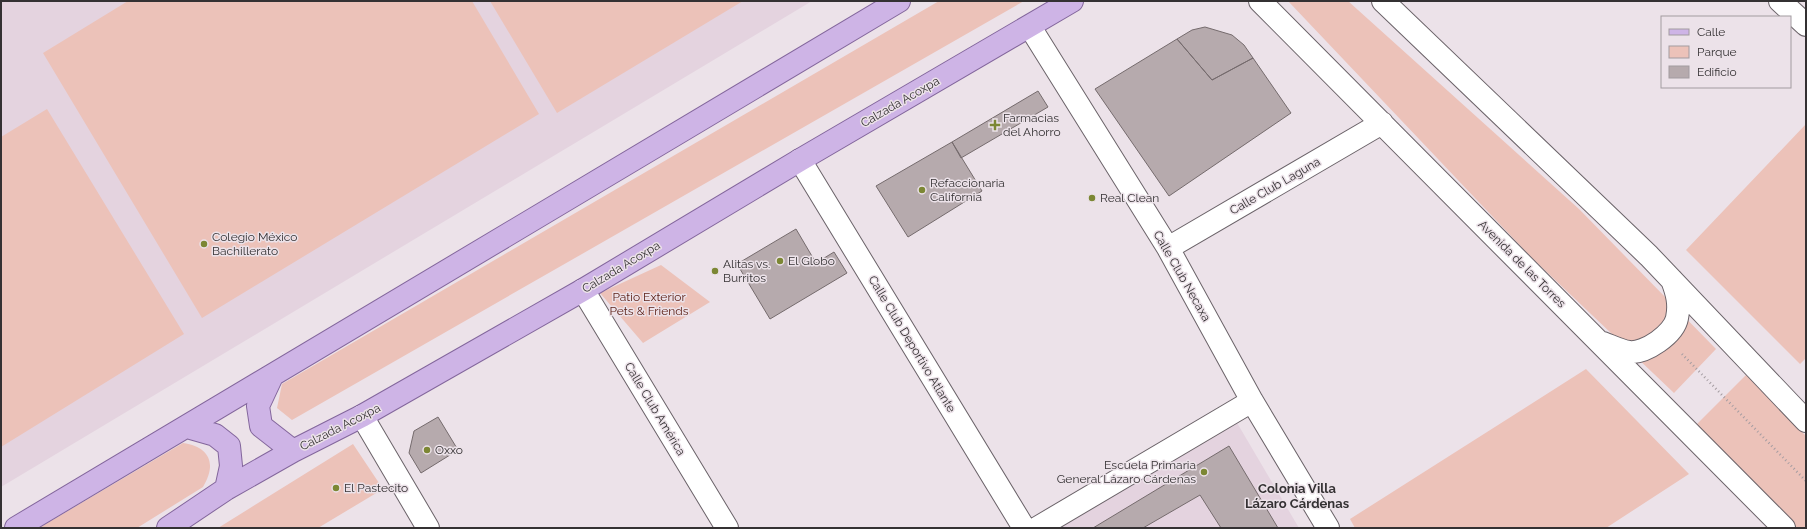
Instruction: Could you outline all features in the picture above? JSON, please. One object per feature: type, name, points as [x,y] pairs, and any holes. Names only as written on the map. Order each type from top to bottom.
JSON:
[{"type":"main road","points":[[16,528],[899,1]]},
{"type":"main road","name":"Calzada Acoxpa","points":[[168,528],[226,489],[293,451],[362,416],[583,290],[800,160],[1030,27],[1072,1]]},
{"type":"main road","points":[[272,376],[258,406],[261,426],[293,451]]},
{"type":"main road","points":[[187,427],[215,435],[229,446],[231,466],[226,489]]},
{"type":"street","name":"Avenida de las Torres","points":[[1260,1],[1784,528]]},
{"type":"street","points":[[1382,1],[1672,280],[1806,421]]},
{"type":"street","points":[[1780,1],[1806,25]]},
{"type":"street","name":"Calle Club Necaxa","points":[[1030,27],[1168,248],[1252,401],[1328,528]]},
{"type":"street","name":"Calle Club Laguna","points":[[1168,248],[1382,123]]},
{"type":"street","name":"Calle Club Deportivo Atlante","points":[[800,160],[1024,528]]},
{"type":"street","points":[[1598,341],[1630,352],[1647,349],[1664,336],[1677,320],[1678,298],[1672,280]]},
{"type":"street","name":"Calle Club América","points":[[583,290],[727,528]]},
{"type":"street","points":[[1037,528],[1252,401]]},
{"type":"street","points":[[362,416],[428,528]]},
{"type":"path","points":[[1664,336],[1806,481]]},
{"type":"shaded area","name":"Colegio México Bachillerato","points":[[1,1],[812,1],[1,487]]},
{"type":"shaded area","name":"Escuela Primaria General Lázaro Cárdenas","points":[[1233,416],[1299,528],[1053,528]]},
{"type":"green space","points":[[128,1],[472,1],[539,114],[202,318],[43,53]]},
{"type":"green space","points":[[490,1],[743,1],[557,113]]},
{"type":"green space","points":[[939,1],[1024,1],[292,420],[277,408],[282,384]]},
{"type":"green space","points":[[1288,1],[1348,1],[1579,209],[1716,349],[1674,393],[1532,258]]},
{"type":"green space","points":[[47,109],[184,334],[1,447],[1,137]]},
{"type":"green space","points":[[1806,124],[1806,358],[1800,364],[1686,250]]},
{"type":"green space","name":"Patio Exterior Pets & Friends","points":[[661,265],[710,302],[643,343],[600,293]]},
{"type":"green space","points":[[1586,369],[1689,474],[1606,528],[1355,528],[1350,519]]},
{"type":"green space","points":[[1746,375],[1806,436],[1806,528],[1796,528],[1694,427]]},
{"type":"green space","points":[[183,443],[199,448],[208,458],[210,471],[203,487],[137,528],[39,528]]},
{"type":"green space","points":[[353,444],[383,489],[318,528],[218,528]]},
{"type":"building","points":[[1205,27],[1232,35],[1244,45],[1253,58],[1212,80],[1177,39],[1192,30]]},
{"type":"building","points":[[1177,39],[1212,80],[1253,58],[1291,113],[1169,196],[1095,89]]},
{"type":"building","points":[[1038,91],[1048,107],[961,158],[952,142]]},
{"type":"building","points":[[952,142],[982,191],[908,237],[876,186]]},
{"type":"building","points":[[796,229],[816,263],[834,252],[847,273],[770,319],[737,264]]},
{"type":"building","points":[[438,417],[458,450],[421,473],[409,453],[414,431]]},
{"type":"building","points":[[1229,446],[1278,528],[1221,528],[1200,495],[1143,528],[1093,528]]},
{"type":"place","name":"Farmacias del Ahorro","points":[[995,125]]},
{"type":"place","name":"Refaccionaria California","points":[[922,190]]},
{"type":"place","name":"Real Clean","points":[[1092,198]]},
{"type":"place","name":"Colegio México Bachillerato","points":[[204,244]]},
{"type":"place","name":"El Globo","points":[[780,261]]},
{"type":"place","name":"Alitas vs. Burritos","points":[[715,271]]},
{"type":"place","name":"Oxxo","points":[[427,450]]},
{"type":"place","name":"Escuela Primaria General Lázaro Cárdenas","points":[[1204,472]]},
{"type":"place","name":"El Pastecito","points":[[336,488]]},
{"type":"district","name":"Colonia Villa Lázaro Cárdenas","points":[[1297,496]]}]
